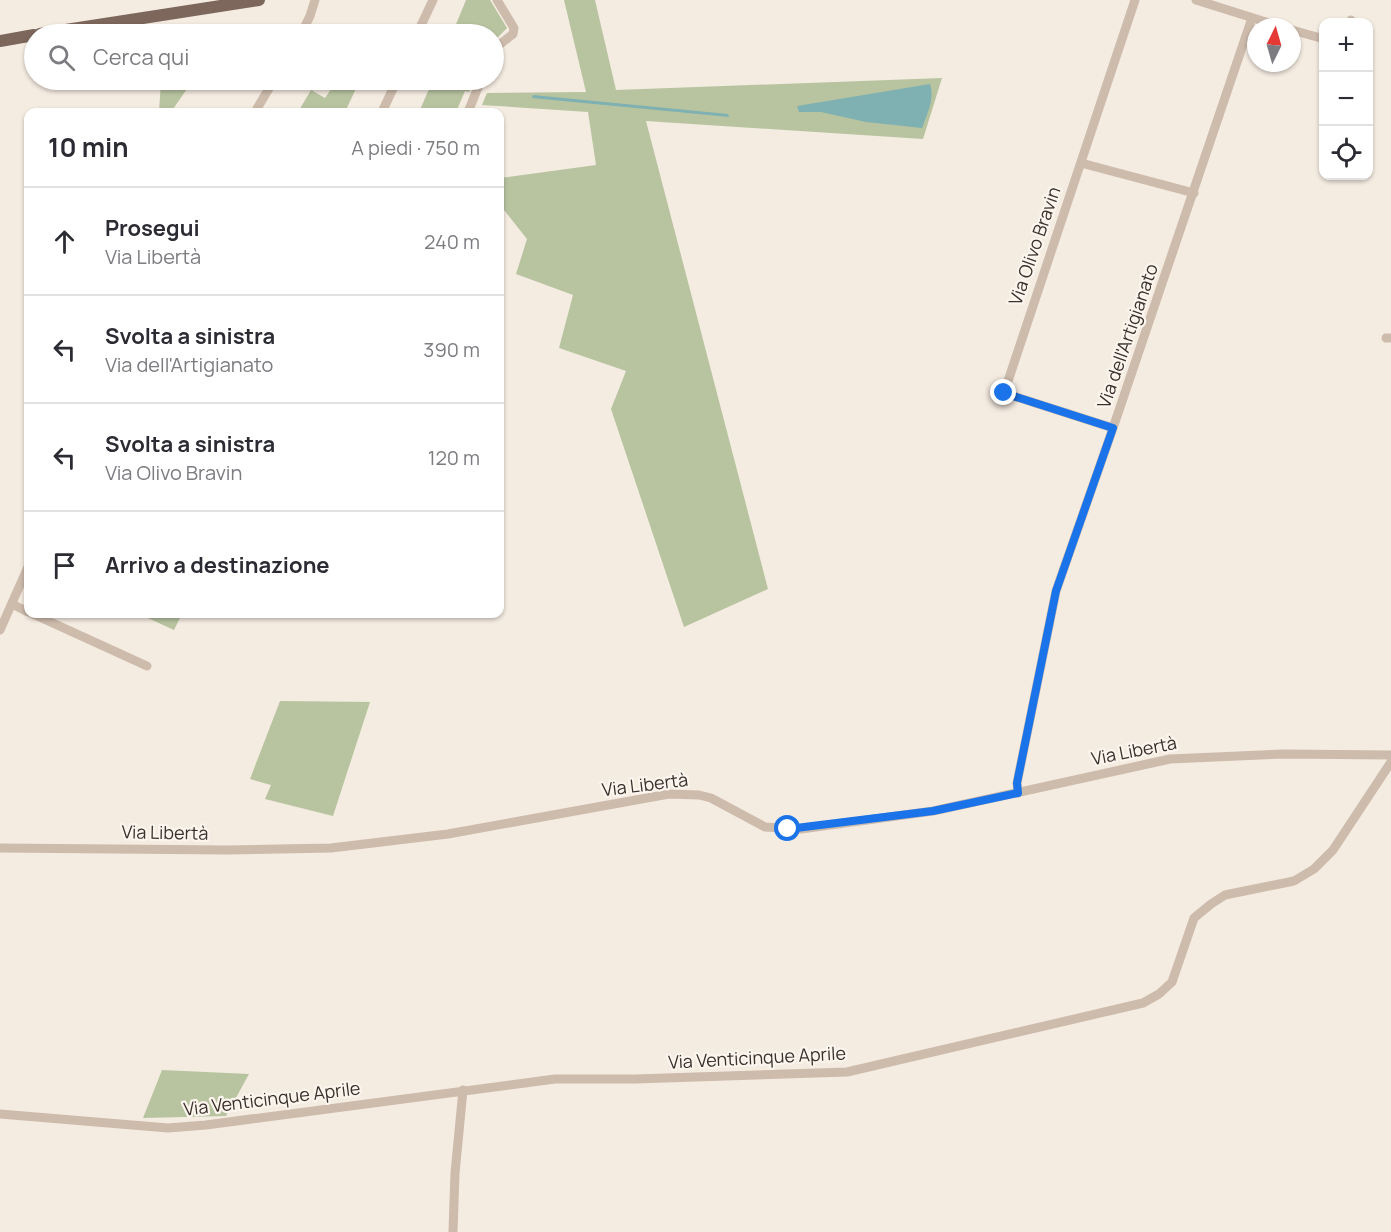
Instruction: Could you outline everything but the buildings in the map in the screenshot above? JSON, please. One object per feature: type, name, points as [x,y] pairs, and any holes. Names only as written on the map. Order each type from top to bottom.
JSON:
[{"type":"main road","points":[[104,24],[259,0]]},
{"type":"main road","points":[[0,41],[24,37]]},
{"type":"street","points":[[306,24],[315,0]]},
{"type":"street","points":[[422,24],[433,0]]},
{"type":"street","points":[[497,0],[514,28],[513,34],[504,41]]},
{"type":"street","name":"Via Olivo Bravin","points":[[1113,428],[1004,393],[1136,0]]},
{"type":"street","points":[[1196,0],[1252,18]]},
{"type":"street","name":"Via dell'Artigianato","points":[[1018,793],[1017,783],[1056,591],[1247,33]]},
{"type":"street","points":[[1301,33],[1319,38]]},
{"type":"street","points":[[257,108],[268,90]]},
{"type":"street","points":[[384,108],[392,90]]},
{"type":"street","points":[[470,108],[477,90]]},
{"type":"street","points":[[1081,163],[1194,192]]},
{"type":"street","points":[[0,630],[24,576]]},
{"type":"street","points":[[12,604],[24,610]]},
{"type":"street","points":[[42,618],[147,666]]},
{"type":"street","name":"Via Libertà","points":[[0,848],[228,850],[331,848],[448,834],[677,794],[711,798],[765,827],[801,829],[933,811],[1170,759],[1284,754],[1391,755]]},
{"type":"street","name":"Via Venticinque Aprile","points":[[0,1114],[168,1128],[217,1124],[555,1079],[635,1079],[847,1072],[1143,1003],[1160,994],[1172,982],[1194,918],[1210,904],[1226,895],[1294,881],[1314,869],[1333,850],[1391,762]]},
{"type":"street","points":[[453,1232],[455,1173],[463,1090]]},
{"type":"green space","points":[[466,0],[490,0],[507,28],[504,31],[504,24],[456,24]]},
{"type":"green space","points":[[564,0],[595,0],[616,90],[942,78],[923,139],[646,121],[768,589],[684,627],[611,409],[626,371],[559,348],[573,295],[516,274],[527,239],[504,210],[504,177],[596,165],[588,112],[482,105],[487,93],[586,92]]},
{"type":"green space","points":[[160,90],[186,90],[174,108],[159,108]]},
{"type":"green space","points":[[311,90],[325,98],[330,90],[355,90],[347,108],[300,108]]},
{"type":"green space","points":[[429,90],[470,90],[465,91],[458,108],[421,108]]},
{"type":"green space","points":[[148,618],[180,618],[174,630]]},
{"type":"green space","points":[[280,701],[370,702],[333,816],[265,799],[271,785],[250,779]]},
{"type":"green space","points":[[162,1070],[249,1074],[226,1116],[143,1118]]},
{"type":"water","points":[[930,84],[931,101],[922,128],[866,122],[821,112],[799,112],[797,106]]},
{"type":"water","points":[[533,95],[728,114],[729,117],[532,98]]},
{"type":"route","points":[[788,829],[933,811],[1018,793],[1017,783],[1056,591],[1113,428],[1004,393]]}]
